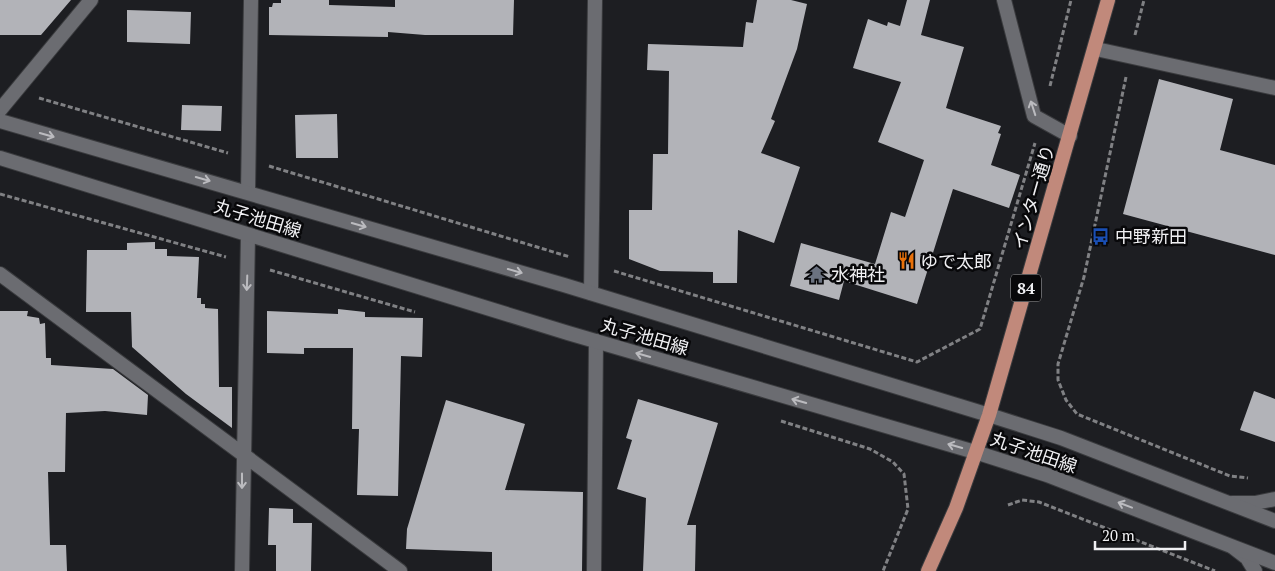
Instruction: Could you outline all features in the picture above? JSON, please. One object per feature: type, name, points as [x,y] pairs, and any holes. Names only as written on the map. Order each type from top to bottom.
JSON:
[{"type":"main road","name":"インター通り","points":[[928,571],[956,508],[989,415],[1096,49],[1108,0]]},
{"type":"street","points":[[0,110],[91,0]]},
{"type":"street","points":[[248,192],[251,0]]},
{"type":"street","points":[[591,293],[595,0]]},
{"type":"street","points":[[1004,0],[1034,116],[1070,136]]},
{"type":"street","points":[[1096,49],[1275,88]]},
{"type":"street","name":"丸子池田線","points":[[0,121],[591,293],[989,415],[1061,438],[1232,503],[1274,521]]},
{"type":"street","name":"丸子池田線","points":[[0,158],[596,342],[975,452],[1047,475],[1275,563]]},
{"type":"street","points":[[242,571],[242,452],[248,235]]},
{"type":"street","points":[[0,274],[400,571]]},
{"type":"street","points":[[594,571],[596,342]]},
{"type":"street","points":[[1232,503],[1255,503],[1275,499]]},
{"type":"street","points":[[1228,544],[1247,558],[1255,571]]},
{"type":"path","points":[[16,91],[917,362],[980,329],[1042,120],[1071,0]]},
{"type":"path","points":[[1144,0],[1130,56],[1084,277],[1058,364],[1058,380],[1066,400],[1077,414],[1230,476],[1258,480]]},
{"type":"path","points":[[0,194],[417,312]]},
{"type":"path","points":[[775,419],[870,449],[894,462],[904,474],[908,509],[883,571]]},
{"type":"path","points":[[1008,505],[1022,500],[1039,502],[1215,571]]},
{"type":"building","points":[[0,0],[71,0],[41,35],[0,35]]},
{"type":"building","points":[[281,0],[329,0],[329,5],[395,7],[395,0],[514,0],[513,35],[425,35],[388,32],[388,37],[269,35],[269,7],[272,7],[273,3],[281,3]]},
{"type":"building","points":[[757,0],[791,0],[807,4],[797,49],[771,119],[775,121],[761,153],[800,167],[774,243],[738,230],[737,283],[713,283],[713,272],[660,271],[629,259],[629,210],[652,210],[653,154],[668,154],[669,71],[647,70],[648,44],[743,47],[746,22],[753,23]]},
{"type":"building","points":[[907,0],[930,0],[921,35],[964,47],[946,108],[1001,126],[998,133],[1001,134],[991,165],[1020,175],[1009,208],[953,189],[917,304],[844,281],[839,300],[790,286],[801,243],[875,264],[891,212],[905,217],[924,160],[878,142],[901,82],[853,68],[868,19],[887,26],[888,22],[900,26]]},
{"type":"building","points":[[127,10],[191,12],[190,44],[127,42]]},
{"type":"building","points":[[1159,79],[1233,99],[1220,150],[1275,165],[1275,255],[1123,214]]},
{"type":"building","points":[[182,105],[222,106],[221,131],[181,130]]},
{"type":"building","points":[[337,114],[338,158],[296,158],[295,115]]},
{"type":"building","points":[[155,242],[155,249],[167,249],[167,256],[199,257],[197,298],[201,298],[201,304],[205,304],[205,308],[218,309],[219,387],[232,387],[232,428],[186,394],[132,347],[131,312],[86,312],[87,250],[127,250],[127,243]]},
{"type":"building","points":[[338,309],[365,312],[365,317],[423,318],[422,357],[401,356],[398,496],[357,495],[359,429],[352,429],[353,348],[304,348],[304,354],[267,353],[267,311],[338,314]]},
{"type":"building","points":[[0,311],[28,311],[27,316],[39,318],[40,324],[45,323],[46,358],[51,358],[51,365],[113,369],[148,395],[147,415],[105,411],[66,413],[65,472],[48,472],[50,545],[66,545],[67,571],[0,571]]},
{"type":"building","points":[[1254,391],[1275,399],[1275,442],[1240,430]]},
{"type":"building","points":[[638,399],[718,423],[687,525],[696,525],[695,571],[643,571],[646,498],[617,489],[632,440],[626,438]]},
{"type":"building","points":[[446,400],[525,424],[505,490],[583,492],[582,571],[492,571],[492,552],[406,549],[407,529]]},
{"type":"building","points":[[269,508],[293,509],[293,523],[312,523],[311,571],[276,571],[276,545],[268,545]]},
{"type":"place","name":"中野新田","points":[[1101,236]]},
{"type":"place","name":"ゆで太郎","points":[[906,261]]},
{"type":"place","name":"水神社","points":[[817,274]]}]
